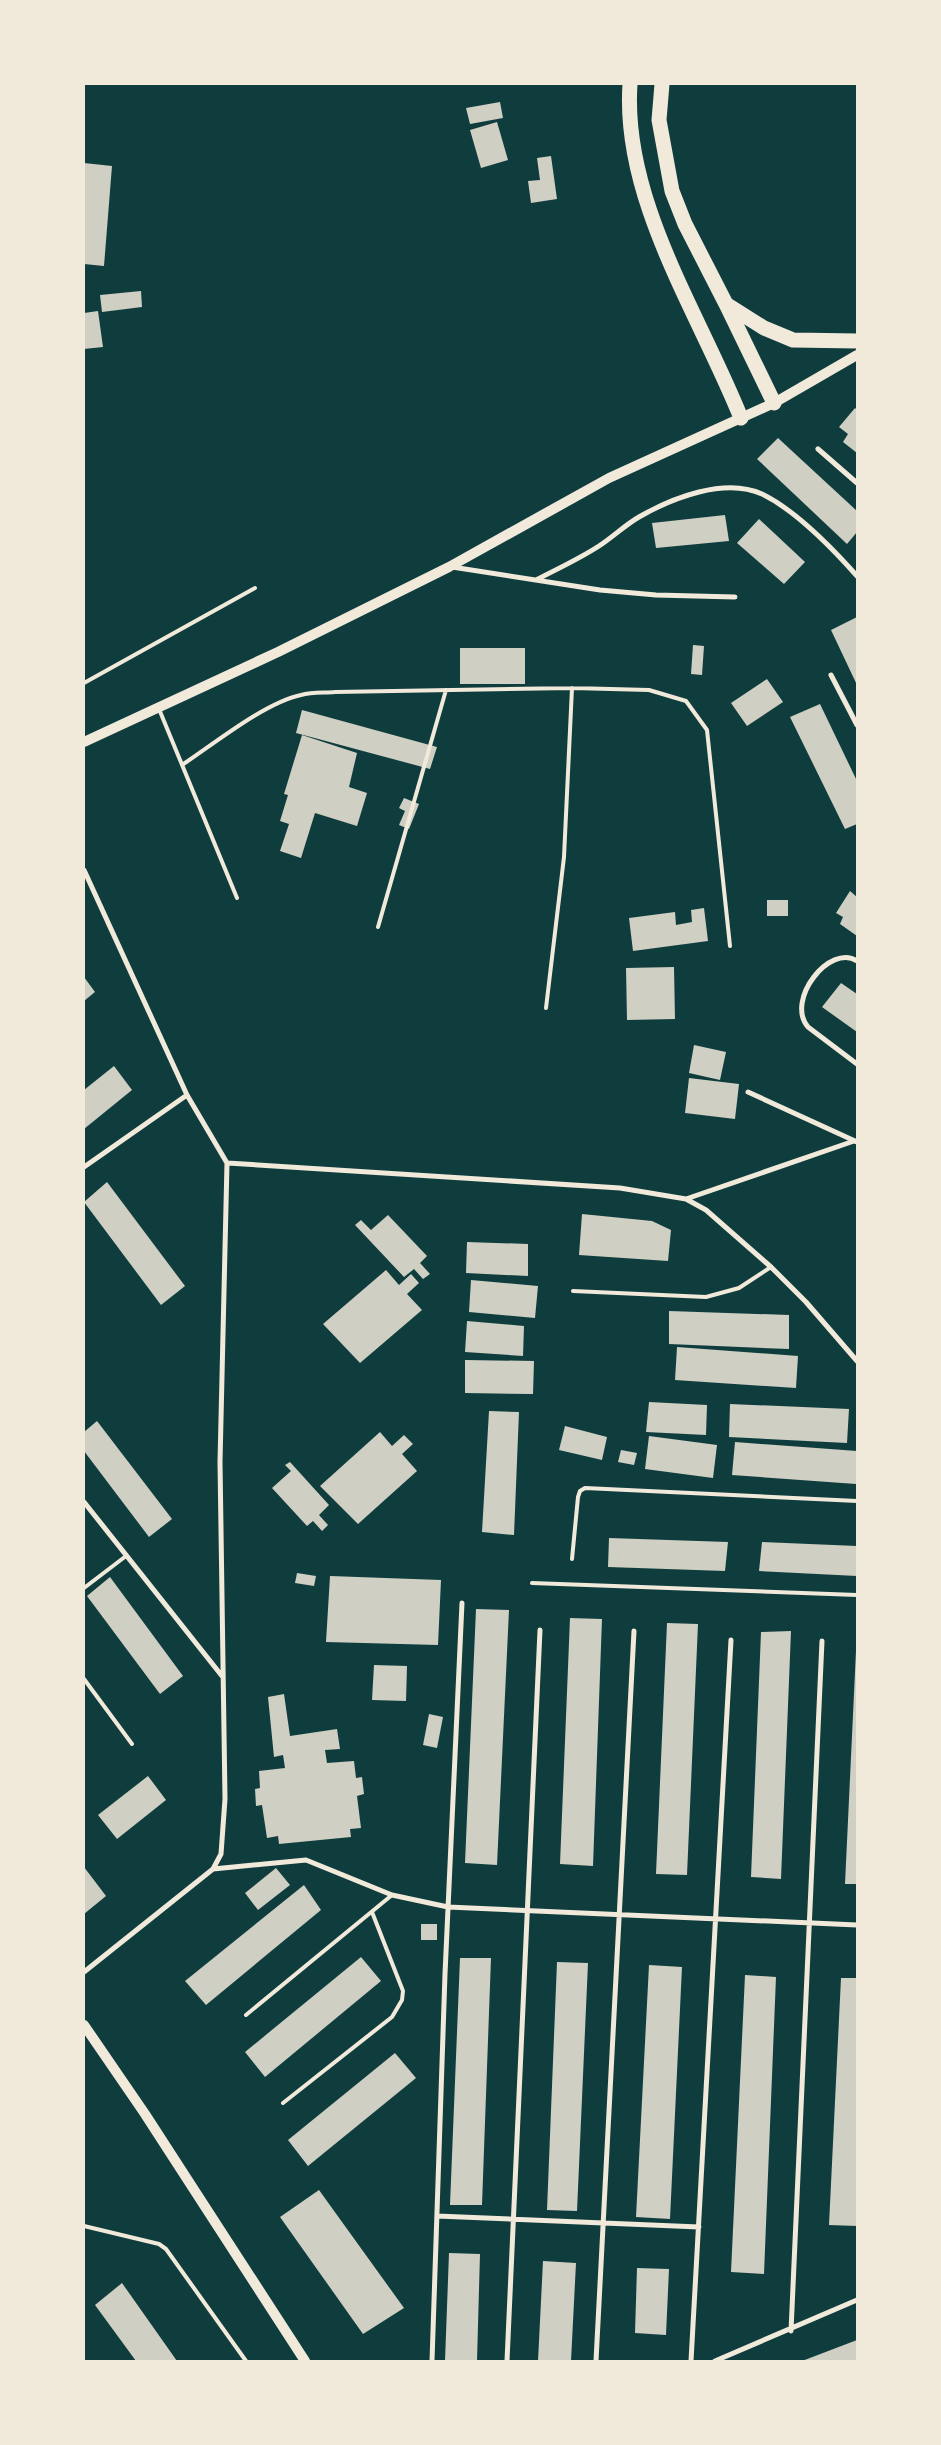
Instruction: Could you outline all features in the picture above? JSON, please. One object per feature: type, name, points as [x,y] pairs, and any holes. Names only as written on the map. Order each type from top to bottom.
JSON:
[{"type":"highway","points":[[630,84],[631,137],[644,191],[677,279],[708,340],[740,418]]},
{"type":"highway","points":[[662,84],[659,120],[672,190],[685,224],[774,403]]},
{"type":"highway","points":[[726,304],[764,328],[792,340],[857,341]]},
{"type":"main road","points":[[84,742],[159,709],[449,567],[609,478],[774,403],[857,355]]},
{"type":"main road","points":[[84,2024],[145,2114],[305,2361]]},
{"type":"street","points":[[818,449],[857,483]]},
{"type":"street","points":[[536,580],[588,553],[639,517],[660,507],[716,489],[735,488],[763,494],[786,510],[823,540],[857,576]]},
{"type":"street","points":[[449,567],[574,587],[656,595],[735,597]]},
{"type":"street","points":[[831,675],[857,726]]},
{"type":"street","points":[[84,870],[187,1095],[227,1162],[220,1462],[224,1834],[221,1854],[213,1869],[84,1972]]},
{"type":"street","points":[[857,961],[848,957],[831,962],[813,979],[800,1005],[802,1020],[808,1027],[857,1064]]},
{"type":"street","points":[[748,1092],[856,1141]]},
{"type":"street","points":[[86,1166],[187,1095]]},
{"type":"street","points":[[686,1200],[856,1141]]},
{"type":"street","points":[[227,1162],[620,1188],[686,1200],[706,1210],[771,1267],[806,1302],[857,1361]]},
{"type":"street","points":[[84,1502],[222,1676]]},
{"type":"street","points":[[432,2361],[448,1907],[462,1603]]},
{"type":"street","points":[[507,2361],[540,1630]]},
{"type":"street","points":[[596,2361],[634,1631]]},
{"type":"street","points":[[691,2361],[731,1640]]},
{"type":"street","points":[[791,2331],[822,1641]]},
{"type":"street","points":[[213,1869],[306,1860],[392,1895],[448,1907],[857,1925]]},
{"type":"street","points":[[437,2216],[699,2227]]},
{"type":"street","points":[[715,2361],[791,2331],[857,2300]]},
{"type":"lane","points":[[84,683],[255,588]]},
{"type":"lane","points":[[182,765],[263,712],[283,701],[301,695],[335,692],[572,688],[649,690],[686,701],[707,730],[730,946]]},
{"type":"lane","points":[[546,1008],[564,857],[572,688]]},
{"type":"lane","points":[[378,926],[446,690]]},
{"type":"lane","points":[[159,709],[237,898]]},
{"type":"lane","points":[[84,1159],[86,1166]]},
{"type":"lane","points":[[573,1292],[706,1297],[739,1288],[771,1267]]},
{"type":"lane","points":[[572,1559],[578,1497],[580,1491],[585,1488],[857,1501]]},
{"type":"lane","points":[[84,1588],[126,1556]]},
{"type":"lane","points":[[532,1583],[857,1595]]},
{"type":"lane","points":[[84,1679],[132,1744]]},
{"type":"lane","points":[[246,2015],[392,1895]]},
{"type":"lane","points":[[283,2103],[392,2017],[402,2000],[404,1990],[372,1912]]},
{"type":"lane","points":[[84,2226],[159,2244],[166,2249],[246,2361]]},
{"type":"building","points":[[500,102],[503,118],[470,124],[466,108]]},
{"type":"building","points":[[497,122],[508,160],[481,168],[470,130]]},
{"type":"building","points":[[551,156],[557,199],[531,203],[528,181],[540,180],[537,158]]},
{"type":"building","points":[[84,163],[112,166],[104,266],[84,264]]},
{"type":"building","points":[[141,291],[142,307],[102,312],[100,295]]},
{"type":"building","points":[[98,311],[103,347],[84,349],[84,313]]},
{"type":"building","points":[[855,408],[857,410],[857,453],[843,442],[848,434],[839,427]]},
{"type":"building","points":[[778,438],[857,511],[857,532],[847,544],[757,459]]},
{"type":"building","points":[[725,515],[729,541],[656,548],[652,523]]},
{"type":"building","points":[[759,519],[805,562],[784,584],[737,543]]},
{"type":"building","points":[[857,617],[857,685],[831,630]]},
{"type":"building","points":[[693,645],[704,646],[702,675],[691,674]]},
{"type":"building","points":[[460,648],[525,648],[525,684],[460,684]]},
{"type":"building","points":[[767,679],[783,702],[747,726],[731,703]]},
{"type":"building","points":[[820,704],[857,781],[857,824],[845,829],[790,717]]},
{"type":"building","points":[[302,710],[437,747],[430,769],[296,733]]},
{"type":"building","points":[[302,735],[357,753],[349,787],[367,793],[357,826],[315,813],[301,858],[280,851],[289,824],[280,821],[288,795],[284,794]]},
{"type":"building","points":[[404,798],[419,804],[409,829],[399,825],[405,811],[399,808]]},
{"type":"building","points":[[850,891],[857,897],[857,936],[840,924],[843,917],[836,913]]},
{"type":"building","points":[[767,900],[788,900],[788,916],[767,916]]},
{"type":"building","points":[[704,908],[708,941],[633,951],[629,918],[675,912],[676,925],[692,922],[691,910]]},
{"type":"building","points":[[674,967],[675,1019],[627,1020],[626,968]]},
{"type":"building","points":[[84,977],[95,992],[84,1001]]},
{"type":"building","points":[[841,983],[857,994],[857,1032],[822,1007]]},
{"type":"building","points":[[694,1045],[726,1052],[720,1080],[689,1073]]},
{"type":"building","points":[[114,1066],[132,1090],[84,1129],[84,1090]]},
{"type":"building","points":[[689,1078],[739,1084],[735,1119],[685,1113]]},
{"type":"building","points":[[107,1182],[185,1286],[161,1305],[84,1202]]},
{"type":"building","points":[[582,1214],[652,1221],[671,1230],[668,1261],[579,1255]]},
{"type":"building","points":[[388,1215],[427,1256],[420,1263],[430,1274],[423,1279],[414,1269],[404,1277],[355,1225],[361,1220],[371,1230]]},
{"type":"building","points":[[467,1242],[528,1244],[528,1276],[466,1273]]},
{"type":"building","points":[[386,1270],[399,1285],[411,1274],[419,1283],[407,1294],[422,1310],[360,1363],[323,1324]]},
{"type":"building","points":[[471,1280],[538,1286],[535,1318],[469,1312]]},
{"type":"building","points":[[669,1311],[789,1315],[789,1349],[669,1344]]},
{"type":"building","points":[[467,1321],[524,1326],[523,1356],[465,1352]]},
{"type":"building","points":[[677,1347],[798,1356],[796,1388],[675,1380]]},
{"type":"building","points":[[465,1360],[534,1361],[533,1394],[465,1393]]},
{"type":"building","points":[[649,1402],[707,1405],[706,1435],[646,1432]]},
{"type":"building","points":[[730,1404],[849,1409],[847,1443],[729,1437]]},
{"type":"building","points":[[489,1411],[519,1412],[514,1535],[482,1532]]},
{"type":"building","points":[[97,1421],[172,1519],[149,1537],[84,1451],[84,1432]]},
{"type":"building","points":[[565,1426],[607,1437],[602,1460],[559,1450]]},
{"type":"building","points":[[380,1432],[392,1446],[404,1435],[413,1444],[402,1454],[417,1471],[358,1524],[320,1486]]},
{"type":"building","points":[[649,1436],[717,1445],[713,1478],[645,1469]]},
{"type":"building","points":[[735,1442],[857,1451],[856,1484],[732,1475]]},
{"type":"building","points":[[621,1450],[637,1453],[634,1465],[618,1462]]},
{"type":"building","points":[[290,1462],[329,1505],[319,1515],[328,1525],[322,1531],[313,1521],[307,1526],[272,1488],[291,1471],[285,1465]]},
{"type":"building","points":[[609,1538],[728,1542],[725,1571],[608,1567]]},
{"type":"building","points":[[762,1542],[857,1546],[857,1576],[759,1571]]},
{"type":"building","points":[[297,1573],[316,1576],[314,1586],[295,1583]]},
{"type":"building","points":[[330,1576],[441,1580],[438,1645],[326,1642]]},
{"type":"building","points":[[110,1577],[183,1676],[160,1694],[87,1596]]},
{"type":"building","points":[[476,1609],[509,1610],[497,1865],[465,1863]]},
{"type":"building","points":[[570,1618],[602,1619],[593,1866],[560,1864]]},
{"type":"building","points":[[667,1623],[698,1624],[687,1875],[656,1874]]},
{"type":"building","points":[[791,1631],[781,1879],[751,1877],[761,1632]]},
{"type":"building","points":[[856,1651],[857,1884],[845,1884]]},
{"type":"building","points":[[374,1665],[407,1666],[406,1701],[372,1700]]},
{"type":"building","points":[[284,1694],[290,1736],[337,1729],[340,1749],[325,1750],[327,1763],[354,1761],[356,1778],[362,1777],[364,1794],[357,1796],[361,1828],[350,1829],[351,1837],[279,1844],[278,1836],[267,1838],[262,1805],[256,1806],[255,1789],[260,1788],[259,1771],[285,1768],[283,1755],[274,1757],[268,1697]]},
{"type":"building","points":[[429,1714],[443,1717],[437,1748],[423,1745]]},
{"type":"building","points":[[148,1776],[166,1800],[117,1839],[98,1815]]},
{"type":"building","points":[[84,1867],[106,1896],[84,1914]]},
{"type":"building","points":[[276,1868],[290,1885],[258,1910],[245,1893]]},
{"type":"building","points":[[304,1885],[321,1910],[206,2005],[185,1981]]},
{"type":"building","points":[[421,1924],[437,1924],[437,1940],[421,1940]]},
{"type":"building","points":[[361,1957],[381,1981],[265,2077],[245,2052]]},
{"type":"building","points":[[460,1958],[491,1958],[482,2205],[450,2205]]},
{"type":"building","points":[[557,1962],[588,1963],[577,2211],[547,2210]]},
{"type":"building","points":[[649,1965],[682,1967],[670,2219],[636,2217]]},
{"type":"building","points":[[745,1975],[776,1977],[764,2274],[731,2272]]},
{"type":"building","points":[[841,1978],[857,1978],[857,2226],[829,2225]]},
{"type":"building","points":[[395,2053],[416,2078],[308,2166],[288,2140]]},
{"type":"building","points":[[319,2190],[404,2308],[363,2334],[280,2217]]},
{"type":"building","points":[[449,2253],[480,2254],[477,2361],[445,2361]]},
{"type":"building","points":[[543,2261],[576,2263],[571,2361],[538,2361]]},
{"type":"building","points":[[637,2268],[669,2269],[666,2335],[635,2333]]},
{"type":"building","points":[[122,2283],[177,2361],[136,2361],[95,2305]]},
{"type":"building","points":[[857,2340],[857,2361],[802,2361]]}]
